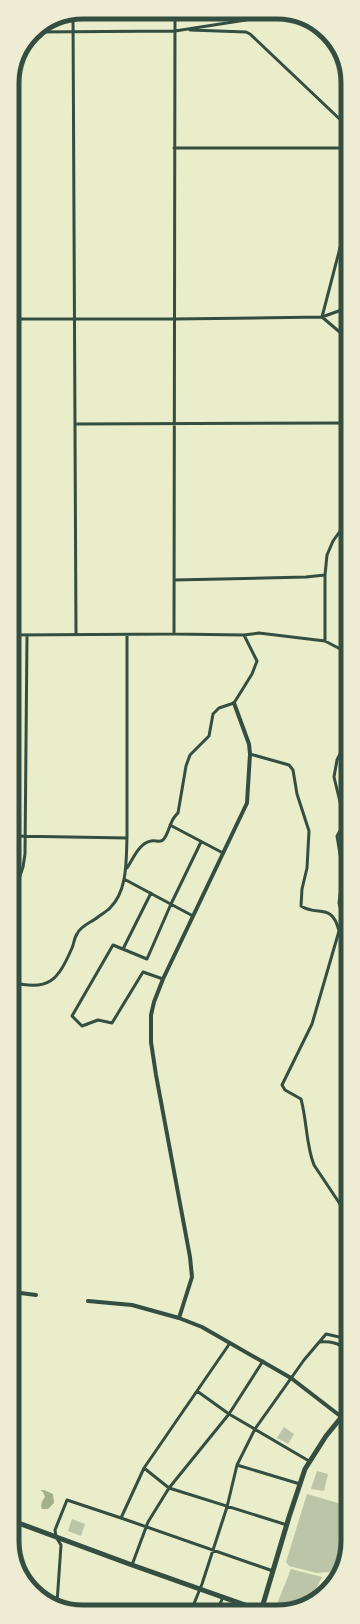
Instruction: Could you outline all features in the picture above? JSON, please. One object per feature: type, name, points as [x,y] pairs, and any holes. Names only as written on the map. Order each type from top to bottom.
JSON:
[{"type":"highway","points":[[264,1605],[300,1484],[309,1462],[326,1436],[341,1417]]},
{"type":"highway","points":[[19,1523],[132,1566],[245,1605]]},
{"type":"street","points":[[174,19],[174,634]]},
{"type":"street","points":[[46,32],[175,32],[248,19]]},
{"type":"street","points":[[73,20],[76,635]]},
{"type":"street","points":[[186,30],[246,32],[250,34],[341,120]]},
{"type":"street","points":[[174,148],[341,148]]},
{"type":"street","points":[[322,317],[341,246]]},
{"type":"street","points":[[19,318],[174,320],[322,317],[341,310]]},
{"type":"street","points":[[322,317],[341,333]]},
{"type":"street","points":[[75,424],[341,423]]},
{"type":"street","points":[[325,641],[325,575],[327,555],[333,541],[341,530]]},
{"type":"street","points":[[174,580],[306,577],[325,575]]},
{"type":"street","points":[[19,635],[244,635],[260,633],[325,641],[341,649]]},
{"type":"street","points":[[19,879],[25,854],[27,635]]},
{"type":"street","points":[[19,984],[43,985],[51,981],[61,970],[73,947],[77,933],[110,908],[120,891],[126,870],[127,838],[127,635]]},
{"type":"street","points":[[126,870],[143,844],[151,841],[160,842],[165,839],[173,817],[178,813],[186,766],[190,755],[209,736],[213,714],[219,708],[234,703],[252,674],[257,662],[244,635]]},
{"type":"street","points":[[179,1318],[192,1277],[190,1257],[156,1075],[151,1042],[151,1015],[154,1002],[163,979],[247,803],[250,754],[249,744],[234,703]]},
{"type":"street","points":[[341,753],[334,770],[334,777],[341,810]]},
{"type":"street","points":[[250,754],[289,765],[293,770],[297,794],[309,831],[307,868],[302,889],[301,906],[306,910],[327,912],[335,918],[339,931]]},
{"type":"street","points":[[170,825],[223,853]]},
{"type":"street","points":[[341,829],[337,836],[341,860]]},
{"type":"street","points":[[19,836],[127,838]]},
{"type":"street","points":[[163,979],[143,972],[112,1023],[98,1020],[82,1026],[72,1016],[113,944],[147,959],[171,904],[201,842]]},
{"type":"street","points":[[124,878],[193,916]]},
{"type":"street","points":[[341,887],[339,902],[341,910]]},
{"type":"street","points":[[122,949],[151,893]]},
{"type":"street","points":[[341,928],[312,1024],[282,1085],[285,1090],[302,1099],[311,1158],[320,1175],[341,1206]]},
{"type":"street","points":[[19,1293],[36,1295]]},
{"type":"street","points":[[88,1300],[132,1304],[179,1318],[202,1327],[291,1378],[341,1417]]},
{"type":"street","points":[[193,1605],[227,1507],[237,1465],[255,1429],[291,1378],[326,1334],[341,1337]]},
{"type":"street","points":[[319,1342],[335,1343],[341,1346]]},
{"type":"street","points":[[121,1518],[144,1468],[230,1343]]},
{"type":"street","points":[[132,1566],[146,1527],[169,1488],[229,1414],[263,1361]]},
{"type":"street","points":[[197,1391],[229,1414],[309,1462]]},
{"type":"street","points":[[237,1465],[300,1484]]},
{"type":"street","points":[[144,1468],[169,1488],[287,1525]]},
{"type":"street","points":[[57,1599],[61,1545],[56,1537],[55,1530],[67,1500],[273,1571]]},
{"type":"street","points":[[220,1605],[223,1597]]},
{"type":"shaded area","points":[[40,1490],[53,1494],[54,1503],[48,1509],[42,1509],[41,1506],[45,1497],[43,1492]]},
{"type":"building","points":[[284,1427],[294,1434],[288,1444],[277,1438]]},
{"type":"building","points":[[317,1471],[328,1474],[324,1491],[311,1489]]},
{"type":"building","points":[[307,1494],[341,1504],[341,1545],[339,1557],[333,1570],[329,1572],[317,1573],[289,1566],[286,1562]]},
{"type":"building","points":[[72,1519],[85,1524],[81,1536],[68,1531]]},
{"type":"building","points":[[291,1569],[322,1577],[312,1594],[293,1603],[277,1604]]}]
